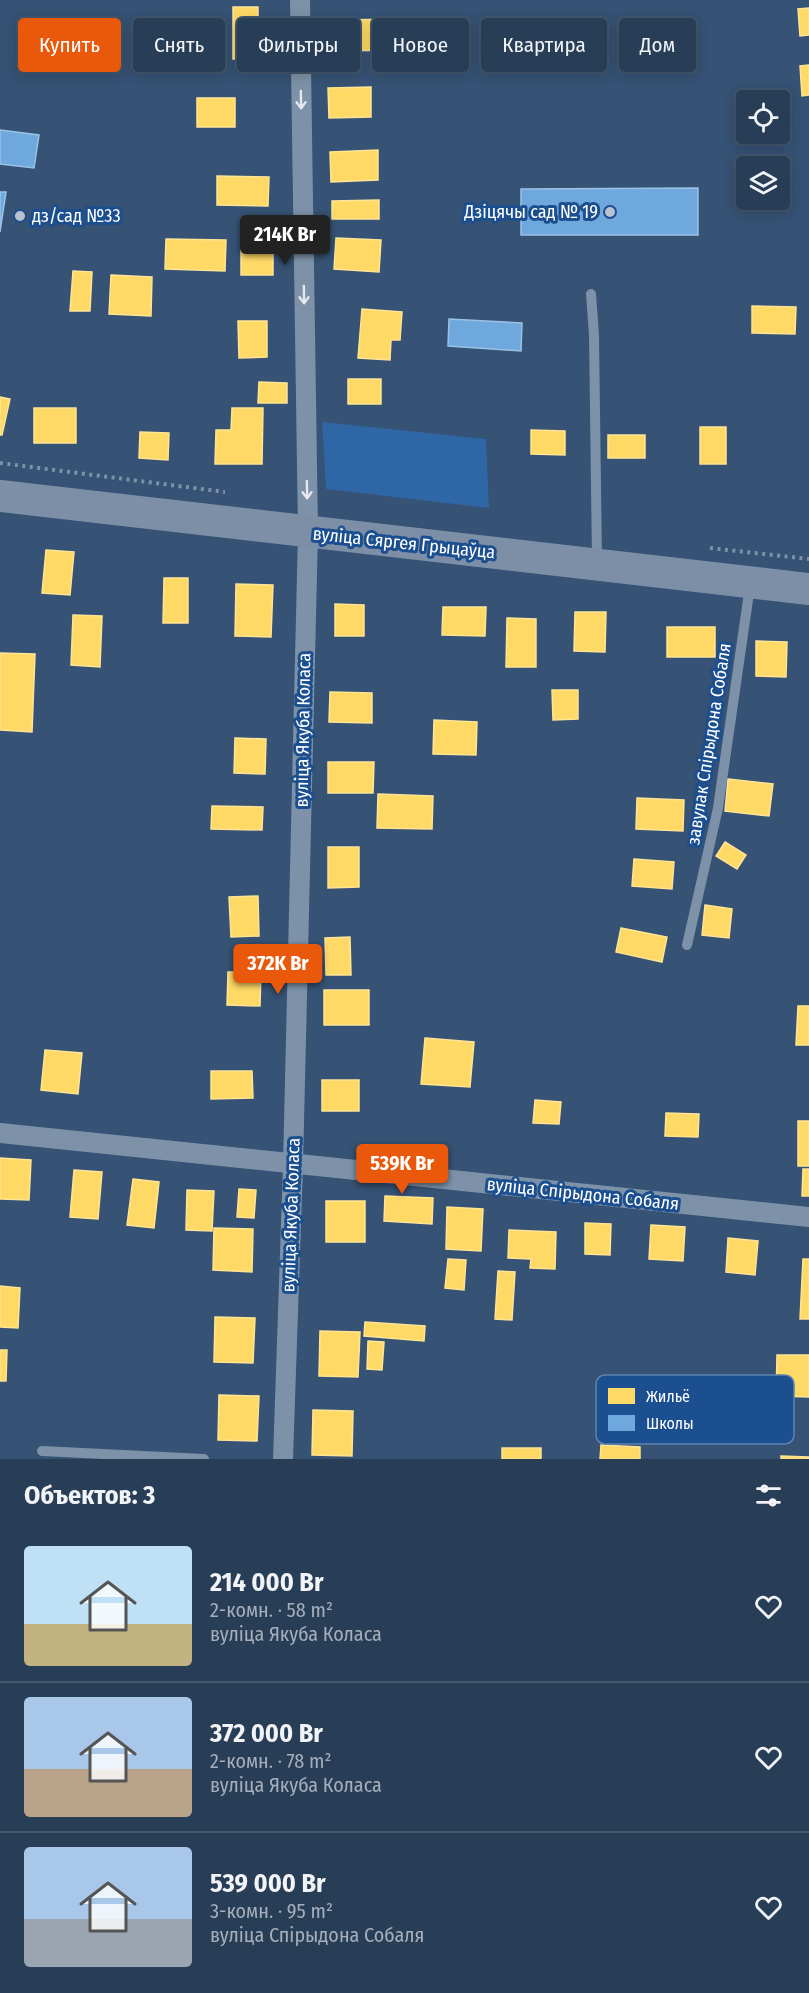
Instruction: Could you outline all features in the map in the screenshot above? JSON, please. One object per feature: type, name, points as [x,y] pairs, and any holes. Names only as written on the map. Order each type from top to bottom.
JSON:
[{"type":"main road","name":"вуліца Сяргея Грыцаўца","points":[[0,496],[809,589]]},
{"type":"street","name":"вуліца Якуба Коласа","points":[[283,1459],[293,1165],[308,532],[300,0]]},
{"type":"street","name":"вуліца Спірыдона Собаля","points":[[0,1133],[809,1217]]},
{"type":"lane","points":[[591,294],[594,335],[597,564]]},
{"type":"lane","name":"завулак Спірыдона Собаля","points":[[687,945],[718,808],[750,583]]},
{"type":"lane","points":[[42,1451],[204,1459]]},
{"type":"path","points":[[0,463],[236,494]]},
{"type":"path","points":[[703,547],[809,559]]},
{"type":"shaded area","points":[[322,422],[486,439],[489,508],[326,489]]},
{"type":"building: Жильё","points":[[233,7],[258,7],[258,18],[237,18],[237,59],[233,59]]},
{"type":"building: Жильё","points":[[809,8],[809,35],[800,36],[798,9]]},
{"type":"building: Жильё","points":[[372,19],[372,50],[360,51],[360,20]]},
{"type":"building: Жильё","points":[[809,65],[809,95],[802,96],[800,66]]},
{"type":"building: Жильё","points":[[371,87],[371,117],[329,118],[328,88]]},
{"type":"building: Жильё","points":[[197,98],[235,98],[235,127],[197,127]]},
{"type":"building: Жильё","points":[[378,150],[378,180],[331,182],[330,152]]},
{"type":"building: Жильё","points":[[217,176],[269,177],[268,206],[217,205]]},
{"type":"building: Жильё","points":[[379,200],[379,219],[332,219],[332,201]]},
{"type":"building: Жильё","points":[[241,236],[273,237],[273,275],[241,275]]},
{"type":"building: Жильё","points":[[336,238],[381,240],[379,272],[334,269]]},
{"type":"building: Жильё","points":[[166,239],[226,240],[225,271],[165,269]]},
{"type":"building: Жильё","points":[[73,271],[92,272],[90,311],[70,311]]},
{"type":"building: Жильё","points":[[111,275],[152,277],[151,316],[109,314]]},
{"type":"building: Жильё","points":[[752,306],[796,307],[795,334],[752,333]]},
{"type":"building: Жильё","points":[[362,309],[402,312],[400,340],[391,340],[390,360],[358,358]]},
{"type":"building: Жильё","points":[[238,321],[267,321],[267,357],[239,358]]},
{"type":"building: Жильё","points":[[348,379],[381,379],[381,404],[348,404]]},
{"type":"building: Жильё","points":[[259,382],[287,383],[287,403],[258,403]]},
{"type":"building: Жильё","points":[[0,397],[10,399],[2,435],[0,435]]},
{"type":"building: Жильё","points":[[34,408],[76,408],[76,443],[34,443]]},
{"type":"building: Жильё","points":[[232,408],[263,408],[262,464],[215,464],[216,430],[231,430]]},
{"type":"building: Жильё","points":[[700,427],[726,427],[726,464],[700,464]]},
{"type":"building: Жильё","points":[[531,430],[565,431],[565,455],[531,454]]},
{"type":"building: Жильё","points":[[140,432],[169,433],[168,460],[139,458]]},
{"type":"building: Жильё","points":[[608,435],[645,435],[645,458],[608,458]]},
{"type":"building: Жильё","points":[[46,550],[74,552],[70,595],[42,593]]},
{"type":"building: Жильё","points":[[164,578],[188,578],[188,623],[163,623]]},
{"type":"building: Жильё","points":[[236,584],[273,585],[271,637],[235,636]]},
{"type":"building: Жильё","points":[[335,604],[364,605],[364,636],[335,636]]},
{"type":"building: Жильё","points":[[443,607],[486,607],[485,636],[442,635]]},
{"type":"building: Жильё","points":[[575,612],[606,612],[605,652],[574,651]]},
{"type":"building: Жильё","points":[[73,615],[102,616],[100,667],[71,665]]},
{"type":"building: Жильё","points":[[507,618],[536,619],[536,667],[506,667]]},
{"type":"building: Жильё","points":[[667,627],[715,627],[715,657],[667,657]]},
{"type":"building: Жильё","points":[[756,641],[787,642],[786,677],[756,676]]},
{"type":"building: Жильё","points":[[0,653],[35,654],[32,732],[0,730]]},
{"type":"building: Жильё","points":[[552,690],[578,690],[578,719],[553,720]]},
{"type":"building: Жильё","points":[[330,692],[372,693],[372,723],[329,722]]},
{"type":"building: Жильё","points":[[434,720],[477,722],[476,755],[433,754]]},
{"type":"building: Жильё","points":[[235,738],[266,739],[265,774],[234,773]]},
{"type":"building: Жильё","points":[[328,762],[374,762],[373,793],[328,793]]},
{"type":"building: Жильё","points":[[728,779],[773,784],[769,816],[725,811]]},
{"type":"building: Жильё","points":[[378,794],[433,796],[432,829],[377,828]]},
{"type":"building: Жильё","points":[[637,798],[684,800],[683,831],[636,829]]},
{"type":"building: Жильё","points":[[212,806],[263,807],[262,830],[211,829]]},
{"type":"building: Жильё","points":[[725,842],[746,855],[737,869],[716,856]]},
{"type":"building: Жильё","points":[[328,847],[359,847],[359,887],[328,888]]},
{"type":"building: Жильё","points":[[634,859],[674,862],[672,889],[632,886]]},
{"type":"building: Жильё","points":[[258,896],[259,936],[231,937],[229,897]]},
{"type":"building: Жильё","points":[[705,905],[732,909],[729,938],[702,935]]},
{"type":"building: Жильё","points":[[621,928],[667,937],[662,962],[616,952]]},
{"type":"building: Жильё","points":[[350,937],[351,975],[326,975],[325,938]]},
{"type":"building: Жильё","points":[[228,972],[261,972],[260,1006],[227,1005]]},
{"type":"building: Жильё","points":[[324,990],[369,990],[369,1025],[324,1025]]},
{"type":"building: Жильё","points":[[798,1006],[809,1006],[809,1045],[796,1045]]},
{"type":"building: Жильё","points":[[425,1038],[474,1042],[470,1087],[421,1084]]},
{"type":"building: Жильё","points":[[45,1050],[82,1053],[78,1094],[41,1090]]},
{"type":"building: Жильё","points":[[211,1071],[252,1071],[253,1098],[211,1099]]},
{"type":"building: Жильё","points":[[322,1080],[359,1080],[359,1111],[322,1111]]},
{"type":"building: Жильё","points":[[535,1100],[561,1102],[559,1124],[533,1123]]},
{"type":"building: Жильё","points":[[666,1113],[699,1114],[698,1137],[665,1136]]},
{"type":"building: Жильё","points":[[798,1121],[809,1121],[809,1166],[798,1166]]},
{"type":"building: Жильё","points":[[0,1158],[31,1160],[29,1200],[0,1199]]},
{"type":"building: Жильё","points":[[803,1169],[809,1169],[809,1196],[802,1196]]},
{"type":"building: Жильё","points":[[74,1170],[102,1172],[98,1219],[70,1217]]},
{"type":"building: Жильё","points":[[133,1179],[159,1182],[154,1228],[127,1225]]},
{"type":"building: Жильё","points":[[239,1189],[256,1190],[254,1218],[237,1217]]},
{"type":"building: Жильё","points":[[187,1190],[214,1191],[212,1231],[186,1230]]},
{"type":"building: Жильё","points":[[385,1196],[433,1198],[432,1224],[384,1221]]},
{"type":"building: Жильё","points":[[326,1201],[365,1201],[365,1242],[326,1242]]},
{"type":"building: Жильё","points":[[447,1207],[483,1209],[481,1251],[446,1249]]},
{"type":"building: Жильё","points":[[585,1223],[611,1224],[610,1255],[585,1254]]},
{"type":"building: Жильё","points":[[651,1225],[685,1227],[683,1261],[649,1259]]},
{"type":"building: Жильё","points":[[214,1228],[253,1229],[252,1272],[213,1270]]},
{"type":"building: Жильё","points":[[509,1230],[556,1232],[555,1269],[530,1268],[531,1259],[508,1258]]},
{"type":"building: Жильё","points":[[728,1238],[758,1241],[755,1275],[726,1272]]},
{"type":"building: Жильё","points":[[448,1259],[466,1260],[464,1290],[445,1288]]},
{"type":"building: Жильё","points":[[803,1259],[809,1259],[809,1319],[800,1319]]},
{"type":"building: Жильё","points":[[498,1271],[515,1272],[512,1320],[495,1319]]},
{"type":"building: Жильё","points":[[0,1286],[20,1288],[18,1328],[0,1327]]},
{"type":"building: Жильё","points":[[215,1317],[255,1318],[253,1363],[214,1362]]},
{"type":"building: Жильё","points":[[365,1322],[425,1326],[424,1341],[364,1336]]},
{"type":"building: Жильё","points":[[320,1331],[360,1332],[358,1377],[319,1376]]},
{"type":"building: Жильё","points":[[368,1341],[384,1342],[382,1370],[367,1369]]},
{"type":"building: Жильё","points":[[0,1350],[7,1350],[6,1381],[0,1381]]},
{"type":"building: Жильё","points":[[777,1355],[809,1355],[809,1397],[794,1397],[794,1375],[777,1375]]},
{"type":"building: Жильё","points":[[219,1395],[259,1396],[257,1441],[218,1440]]},
{"type":"building: Жильё","points":[[313,1410],[353,1411],[352,1456],[312,1455]]},
{"type":"building: Жильё","points":[[601,1445],[640,1447],[640,1459],[600,1459]]},
{"type":"building: Жильё","points":[[502,1448],[541,1448],[541,1459],[502,1459]]},
{"type":"building: Жильё","points":[[781,1456],[809,1457],[809,1459],[781,1459]]},
{"type":"building: Школы","points":[[0,130],[39,135],[34,168],[0,164]]},
{"type":"building: Школы","name":"Дзіцячы сад № 19","points":[[698,188],[698,235],[521,235],[521,189]]},
{"type":"building: Школы","points":[[0,192],[6,192],[0,232]]},
{"type":"building: Школы","points":[[449,319],[522,323],[521,351],[448,346]]},
{"type":"place","name":"Дзіцячы сад № 19","points":[[610,212]]},
{"type":"place","name":"дз/сад №33","points":[[20,216]]}]
